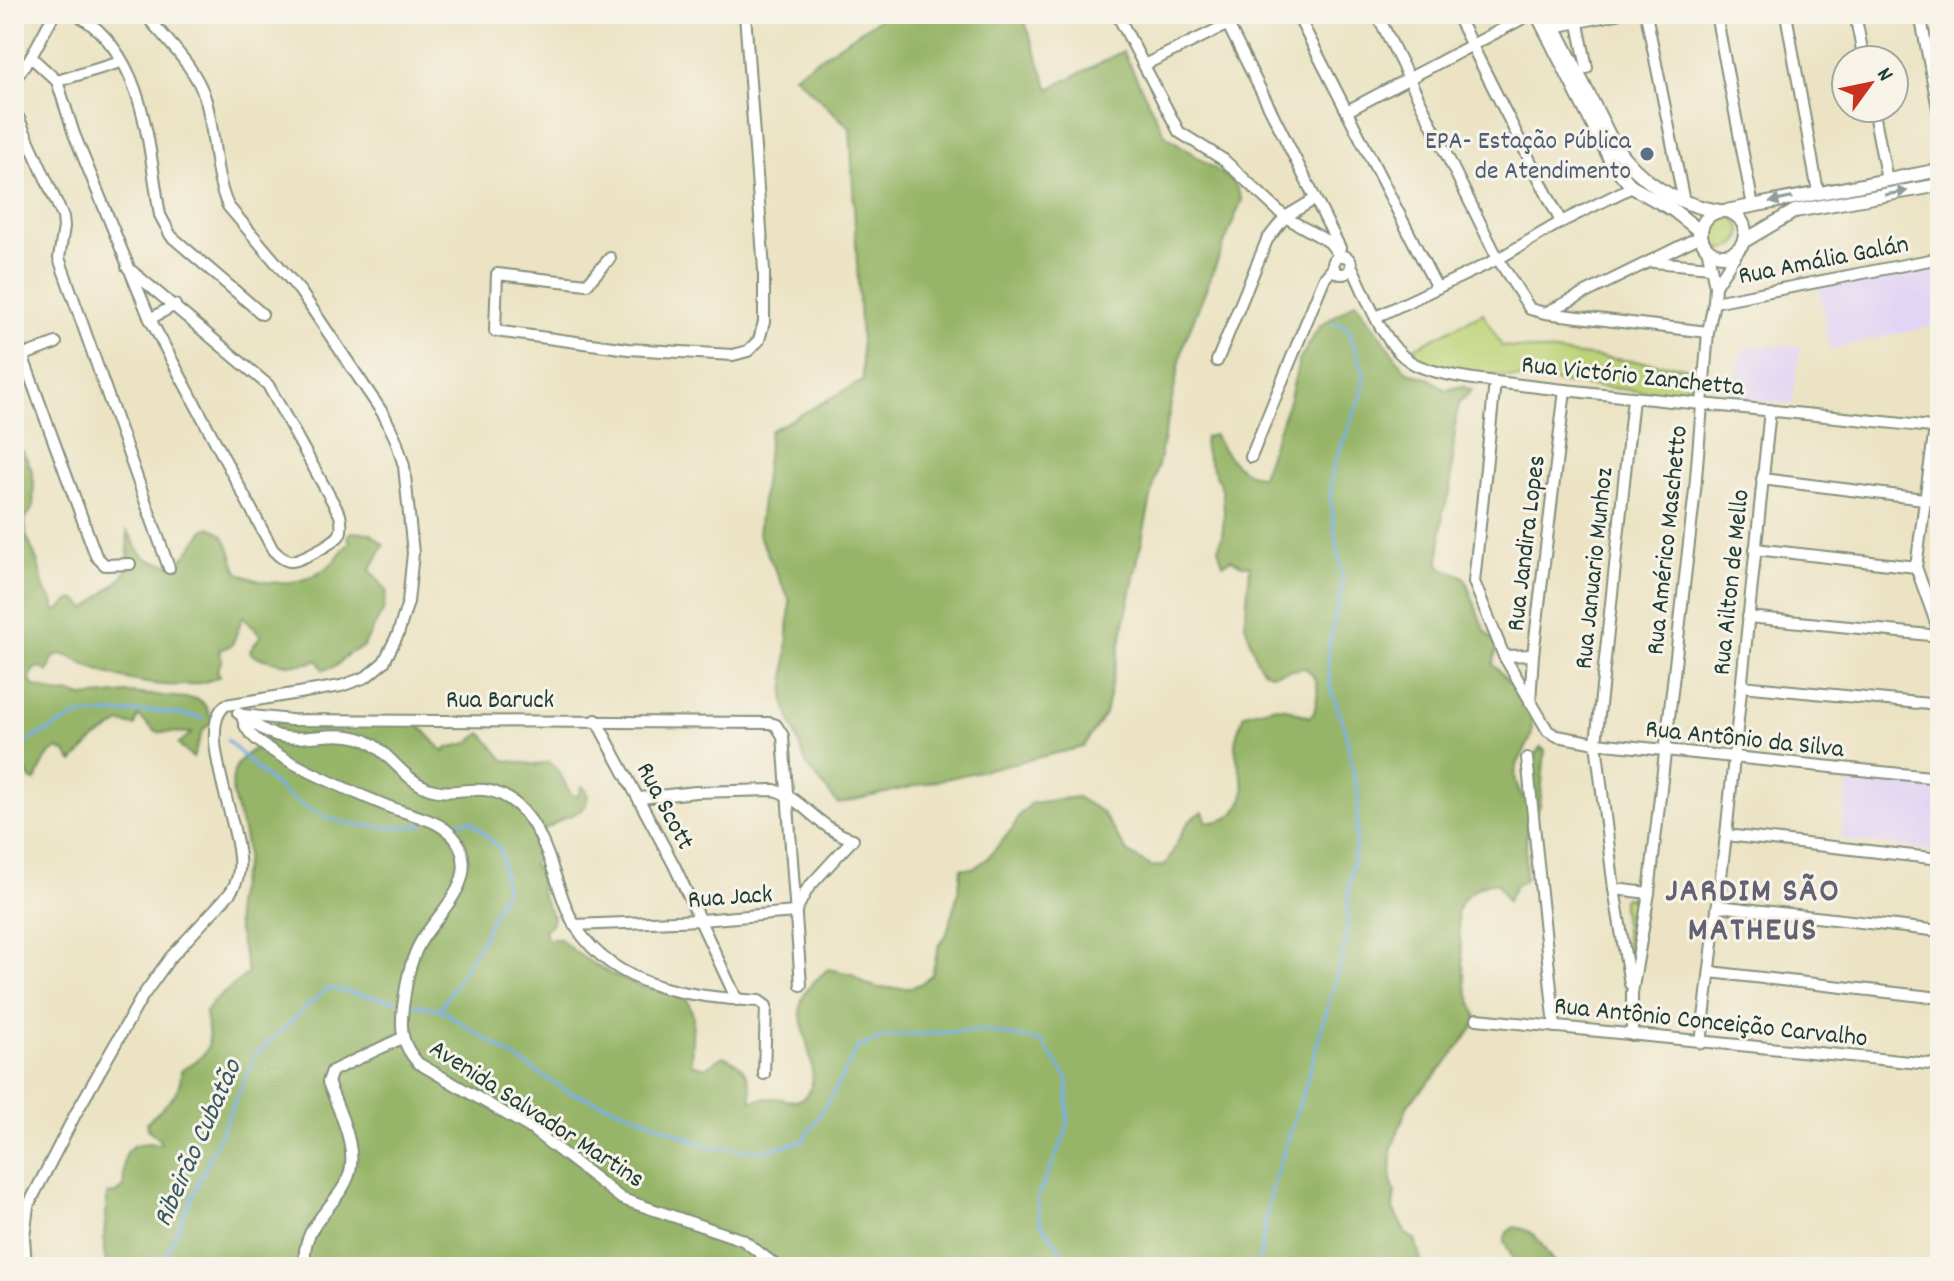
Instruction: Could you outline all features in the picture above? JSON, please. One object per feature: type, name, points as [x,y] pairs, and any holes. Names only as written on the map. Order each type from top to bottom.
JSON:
[{"type":"street","points":[[26,1267],[24,1237],[28,1206],[76,1113],[142,997],[170,958],[237,882],[240,855],[213,729],[215,718],[226,705],[341,686],[366,677],[384,662],[398,634],[412,578],[413,553],[404,466],[396,440],[384,415],[293,282],[228,206],[222,192],[206,101],[200,85],[145,14]]},
{"type":"street","points":[[610,258],[587,284],[497,274],[495,331],[628,349],[733,355],[748,351],[759,340],[764,322],[764,270],[745,14]]},
{"type":"street","points":[[1117,14],[1179,132],[1224,160],[1285,217],[1329,242],[1341,264]]},
{"type":"street","points":[[1144,65],[1249,14]]},
{"type":"street","points":[[1297,14],[1437,288]]},
{"type":"street","points":[[1377,14],[1498,259],[1530,309],[1708,332]]},
{"type":"street","points":[[1456,14],[1561,222]]},
{"type":"street","points":[[1347,111],[1409,76],[1534,14],[1612,163],[1632,187],[1673,210],[1701,234],[1707,248],[1720,255],[1727,255],[1795,211],[1940,185]]},
{"type":"street","points":[[1548,14],[1613,143],[1627,163],[1642,179],[1684,202],[1699,208],[1732,213],[1742,222],[1745,235],[1742,244]]},
{"type":"street","points":[[1554,27],[1577,18],[1617,14]]},
{"type":"street","points":[[1646,14],[1684,202]]},
{"type":"street","points":[[1716,14],[1753,206]]},
{"type":"street","points":[[1786,14],[1818,192]]},
{"type":"street","points":[[1855,14],[1861,44]]},
{"type":"street","points":[[1920,14],[1940,119]]},
{"type":"street","points":[[14,80],[31,57],[52,15]]},
{"type":"street","points":[[81,17],[100,30],[138,92],[164,226],[171,236],[262,314]]},
{"type":"street","points":[[1577,18],[1587,68]]},
{"type":"street","points":[[1228,25],[1315,199],[1341,264]]},
{"type":"street","points":[[31,57],[57,81],[74,134],[127,267],[150,319],[273,550],[288,561],[296,561],[335,540],[341,534],[340,515],[275,395],[259,376],[127,267]]},
{"type":"street","points":[[57,81],[121,62]]},
{"type":"street","points":[[14,108],[63,217],[59,258],[169,568]]},
{"type":"street","points":[[1876,124],[1887,180]]},
{"type":"street","points":[[1545,313],[1701,234],[1708,216],[1940,170]]},
{"type":"street","points":[[1376,317],[1498,259],[1561,222],[1632,187]]},
{"type":"street","points":[[1217,361],[1267,240],[1285,217],[1315,199]]},
{"type":"street","name":"Rua Américo Maschetto","points":[[1715,286],[1742,244]]},
{"type":"street","name":"Rua Américo Maschetto","points":[[1632,993],[1649,893],[1695,490],[1708,332],[1714,302],[1715,286],[1707,248]]},
{"type":"street","name":"Rua Amália Galán","points":[[1714,302],[1940,258]]},
{"type":"street","points":[[1651,262],[1711,267]]},
{"type":"street","points":[[1251,457],[1322,288],[1341,264]]},
{"type":"street","name":"Rua Victório Zanchetta","points":[[1341,264],[1362,291],[1397,351],[1421,368],[1495,382],[1937,428]]},
{"type":"street","points":[[150,319],[175,305]]},
{"type":"street","points":[[14,333],[18,357],[96,556],[100,562],[111,567],[130,564]]},
{"type":"street","points":[[18,357],[56,343]]},
{"type":"street","points":[[1495,382],[1474,582],[1504,656],[1530,702]]},
{"type":"street","name":"Rua Jandira Lopes","points":[[1530,702],[1565,390]]},
{"type":"street","name":"Rua Januario Munhoz","points":[[1632,993],[1614,889],[1596,743],[1633,398]]},
{"type":"street","name":"Rua Ailton de Mello","points":[[1701,1043],[1770,410]]},
{"type":"street","points":[[1748,617],[1940,635],[1916,567],[1937,428]]},
{"type":"street","points":[[1762,479],[1940,501]]},
{"type":"street","points":[[1755,549],[1916,567]]},
{"type":"street","points":[[1504,656],[1533,655]]},
{"type":"street","points":[[1741,686],[1940,705]]},
{"type":"street","name":"Rua Antônio da Silva","points":[[1530,702],[1548,731],[1557,736],[1664,751],[1940,778]]},
{"type":"street","name":"Rua Baruck","points":[[226,705],[242,715],[291,720],[770,723],[776,725],[783,736],[787,796]]},
{"type":"street","points":[[242,715],[259,727],[286,737],[337,735],[373,743],[404,773],[429,789],[486,789],[512,801],[537,831],[574,925],[606,959],[639,981],[682,993],[759,1001],[767,1010],[764,1074]]},
{"type":"street","name":"Avenida Salvador Martins","points":[[242,715],[250,733],[285,759],[387,806],[446,829],[460,847],[464,863],[462,879],[421,942],[411,964],[401,1024],[407,1050],[418,1063],[530,1128],[622,1199],[743,1240],[778,1267]]},
{"type":"street","name":"Rua Scott","points":[[596,720],[640,798],[737,1000]]},
{"type":"street","points":[[1527,758],[1555,1027]]},
{"type":"street","points":[[640,798],[764,789],[787,796],[801,985]]},
{"type":"street","name":"Rua Jack","points":[[574,925],[701,920],[795,912],[808,888],[853,839],[830,831],[787,796]]},
{"type":"street","points":[[1726,835],[1940,859]]},
{"type":"street","points":[[1614,889],[1649,893]]},
{"type":"street","points":[[1718,906],[1940,931]]},
{"type":"street","points":[[1710,972],[1940,998]]},
{"type":"street","points":[[1632,993],[1632,1035]]},
{"type":"street","name":"Rua Antônio Conceição Carvalho","points":[[1477,1019],[1940,1065]]},
{"type":"street","points":[[306,1267],[305,1249],[309,1235],[351,1170],[348,1140],[328,1075],[402,1038]]},
{"type":"shaded area","points":[[1940,269],[1940,324],[1829,349],[1819,286]]},
{"type":"shaded area","points":[[1800,346],[1792,404],[1733,397],[1740,354],[1745,347]]},
{"type":"shaded area","points":[[1848,780],[1940,788],[1940,852],[1841,839]]},
{"type":"green space","points":[[886,14],[1022,14],[1049,89],[1123,51],[1165,135],[1234,182],[1242,200],[1184,343],[1105,714],[1083,747],[838,804],[806,764],[784,701],[790,601],[758,534],[770,431],[863,381],[850,128],[794,75]]},
{"type":"green space","points":[[1724,215],[1736,220],[1741,232],[1736,244],[1724,249],[1712,244],[1707,232],[1712,220]]},
{"type":"green space","points":[[1356,302],[1406,371],[1430,379],[1446,390],[1462,386],[1472,390],[1460,402],[1456,416],[1450,493],[1443,511],[1439,564],[1465,578],[1484,629],[1498,645],[1493,664],[1528,709],[1531,736],[1515,775],[1523,797],[1532,794],[1535,756],[1541,747],[1545,751],[1540,805],[1527,820],[1525,880],[1515,886],[1507,902],[1497,883],[1478,887],[1466,896],[1457,913],[1466,986],[1478,1021],[1445,1065],[1408,1104],[1392,1148],[1393,1209],[1406,1234],[1415,1239],[1423,1267],[107,1267],[104,1240],[107,1194],[117,1193],[124,1187],[125,1158],[132,1147],[161,1144],[148,1129],[147,1122],[175,1094],[181,1071],[199,1059],[207,1048],[209,1034],[205,1013],[213,1002],[248,973],[235,915],[246,845],[232,781],[238,764],[267,737],[276,720],[407,722],[421,727],[444,752],[468,743],[482,733],[504,760],[538,765],[549,762],[572,795],[578,796],[582,786],[587,791],[584,807],[544,829],[533,865],[538,871],[541,893],[553,917],[544,930],[547,939],[561,939],[585,959],[628,982],[687,1000],[693,1015],[691,1064],[705,1068],[723,1056],[737,1063],[749,1079],[751,1101],[770,1098],[797,1100],[809,1092],[812,1068],[801,1003],[808,988],[828,969],[852,974],[864,983],[879,988],[910,988],[932,974],[939,945],[947,933],[959,889],[961,868],[974,868],[987,859],[1013,828],[1020,814],[1032,803],[1077,797],[1102,812],[1127,852],[1152,867],[1165,865],[1185,827],[1196,816],[1203,812],[1207,822],[1230,817],[1244,796],[1235,745],[1244,714],[1272,707],[1286,708],[1309,717],[1314,713],[1317,688],[1314,678],[1305,668],[1270,674],[1257,661],[1245,624],[1250,565],[1242,565],[1231,559],[1223,564],[1218,548],[1223,528],[1223,497],[1205,451],[1205,437],[1214,435],[1240,468],[1261,476],[1290,398],[1299,361],[1320,326]]},
{"type":"green space","points":[[1483,313],[1502,346],[1693,368],[1691,391],[1677,395],[1440,369],[1425,365],[1406,352]]},
{"type":"green space","points":[[14,447],[23,451],[31,468],[33,508],[25,519],[26,535],[38,563],[45,592],[53,600],[54,610],[58,611],[72,600],[78,601],[86,609],[122,578],[129,564],[127,531],[144,556],[152,561],[173,565],[182,560],[205,529],[210,527],[226,540],[238,572],[260,581],[272,582],[297,581],[319,573],[350,543],[348,535],[352,532],[370,533],[384,545],[370,570],[387,591],[383,611],[363,647],[348,654],[336,666],[323,670],[318,660],[293,664],[254,656],[250,651],[261,635],[243,616],[232,645],[219,650],[222,660],[217,670],[220,676],[205,682],[172,685],[138,681],[105,672],[61,654],[53,658],[48,672],[41,667],[34,669],[30,678],[32,685],[59,694],[83,697],[129,693],[197,699],[204,704],[213,721],[203,730],[193,758],[178,744],[192,733],[156,732],[138,716],[135,726],[121,723],[95,739],[73,762],[65,752],[54,751],[44,762],[36,781],[30,779],[24,766],[14,772]]},
{"type":"green space","points":[[1622,899],[1636,899],[1642,909],[1635,967],[1630,973],[1622,907]]},
{"type":"green space","points":[[1514,1227],[1536,1237],[1559,1267],[1517,1267],[1504,1241],[1507,1232]]},
{"type":"waterway","points":[[1258,1267],[1272,1187],[1306,1084],[1346,942],[1349,886],[1356,842],[1358,796],[1345,729],[1330,686],[1328,650],[1343,582],[1330,498],[1333,467],[1362,394],[1364,373],[1347,326],[1332,323]]},
{"type":"waterway","points":[[14,748],[79,715],[156,711],[203,718]]},
{"type":"waterway","name":"Ribeirão Cubatão","points":[[227,740],[272,783],[313,811],[360,825],[423,825]]},
{"type":"waterway","name":"Ribeirão Cubatão","points":[[411,1004],[440,1009],[480,943],[505,889],[501,850],[471,821],[449,823]]},
{"type":"waterway","name":"Ribeirão Cubatão","points":[[161,1267],[256,1054],[327,988],[396,1001]]},
{"type":"waterway","points":[[440,1009],[565,1090],[633,1114],[710,1147],[764,1151],[803,1141],[857,1048],[888,1036],[983,1030],[1042,1042],[1068,1079],[1067,1131],[1037,1198],[1040,1222],[1074,1267]]},
{"type":"place","name":"EPA- Estação Pública de Atendimento","points":[[1647,154]]},
{"type":"district","name":"JARDIM SÃO MATHEUS","points":[[1753,908]]}]
